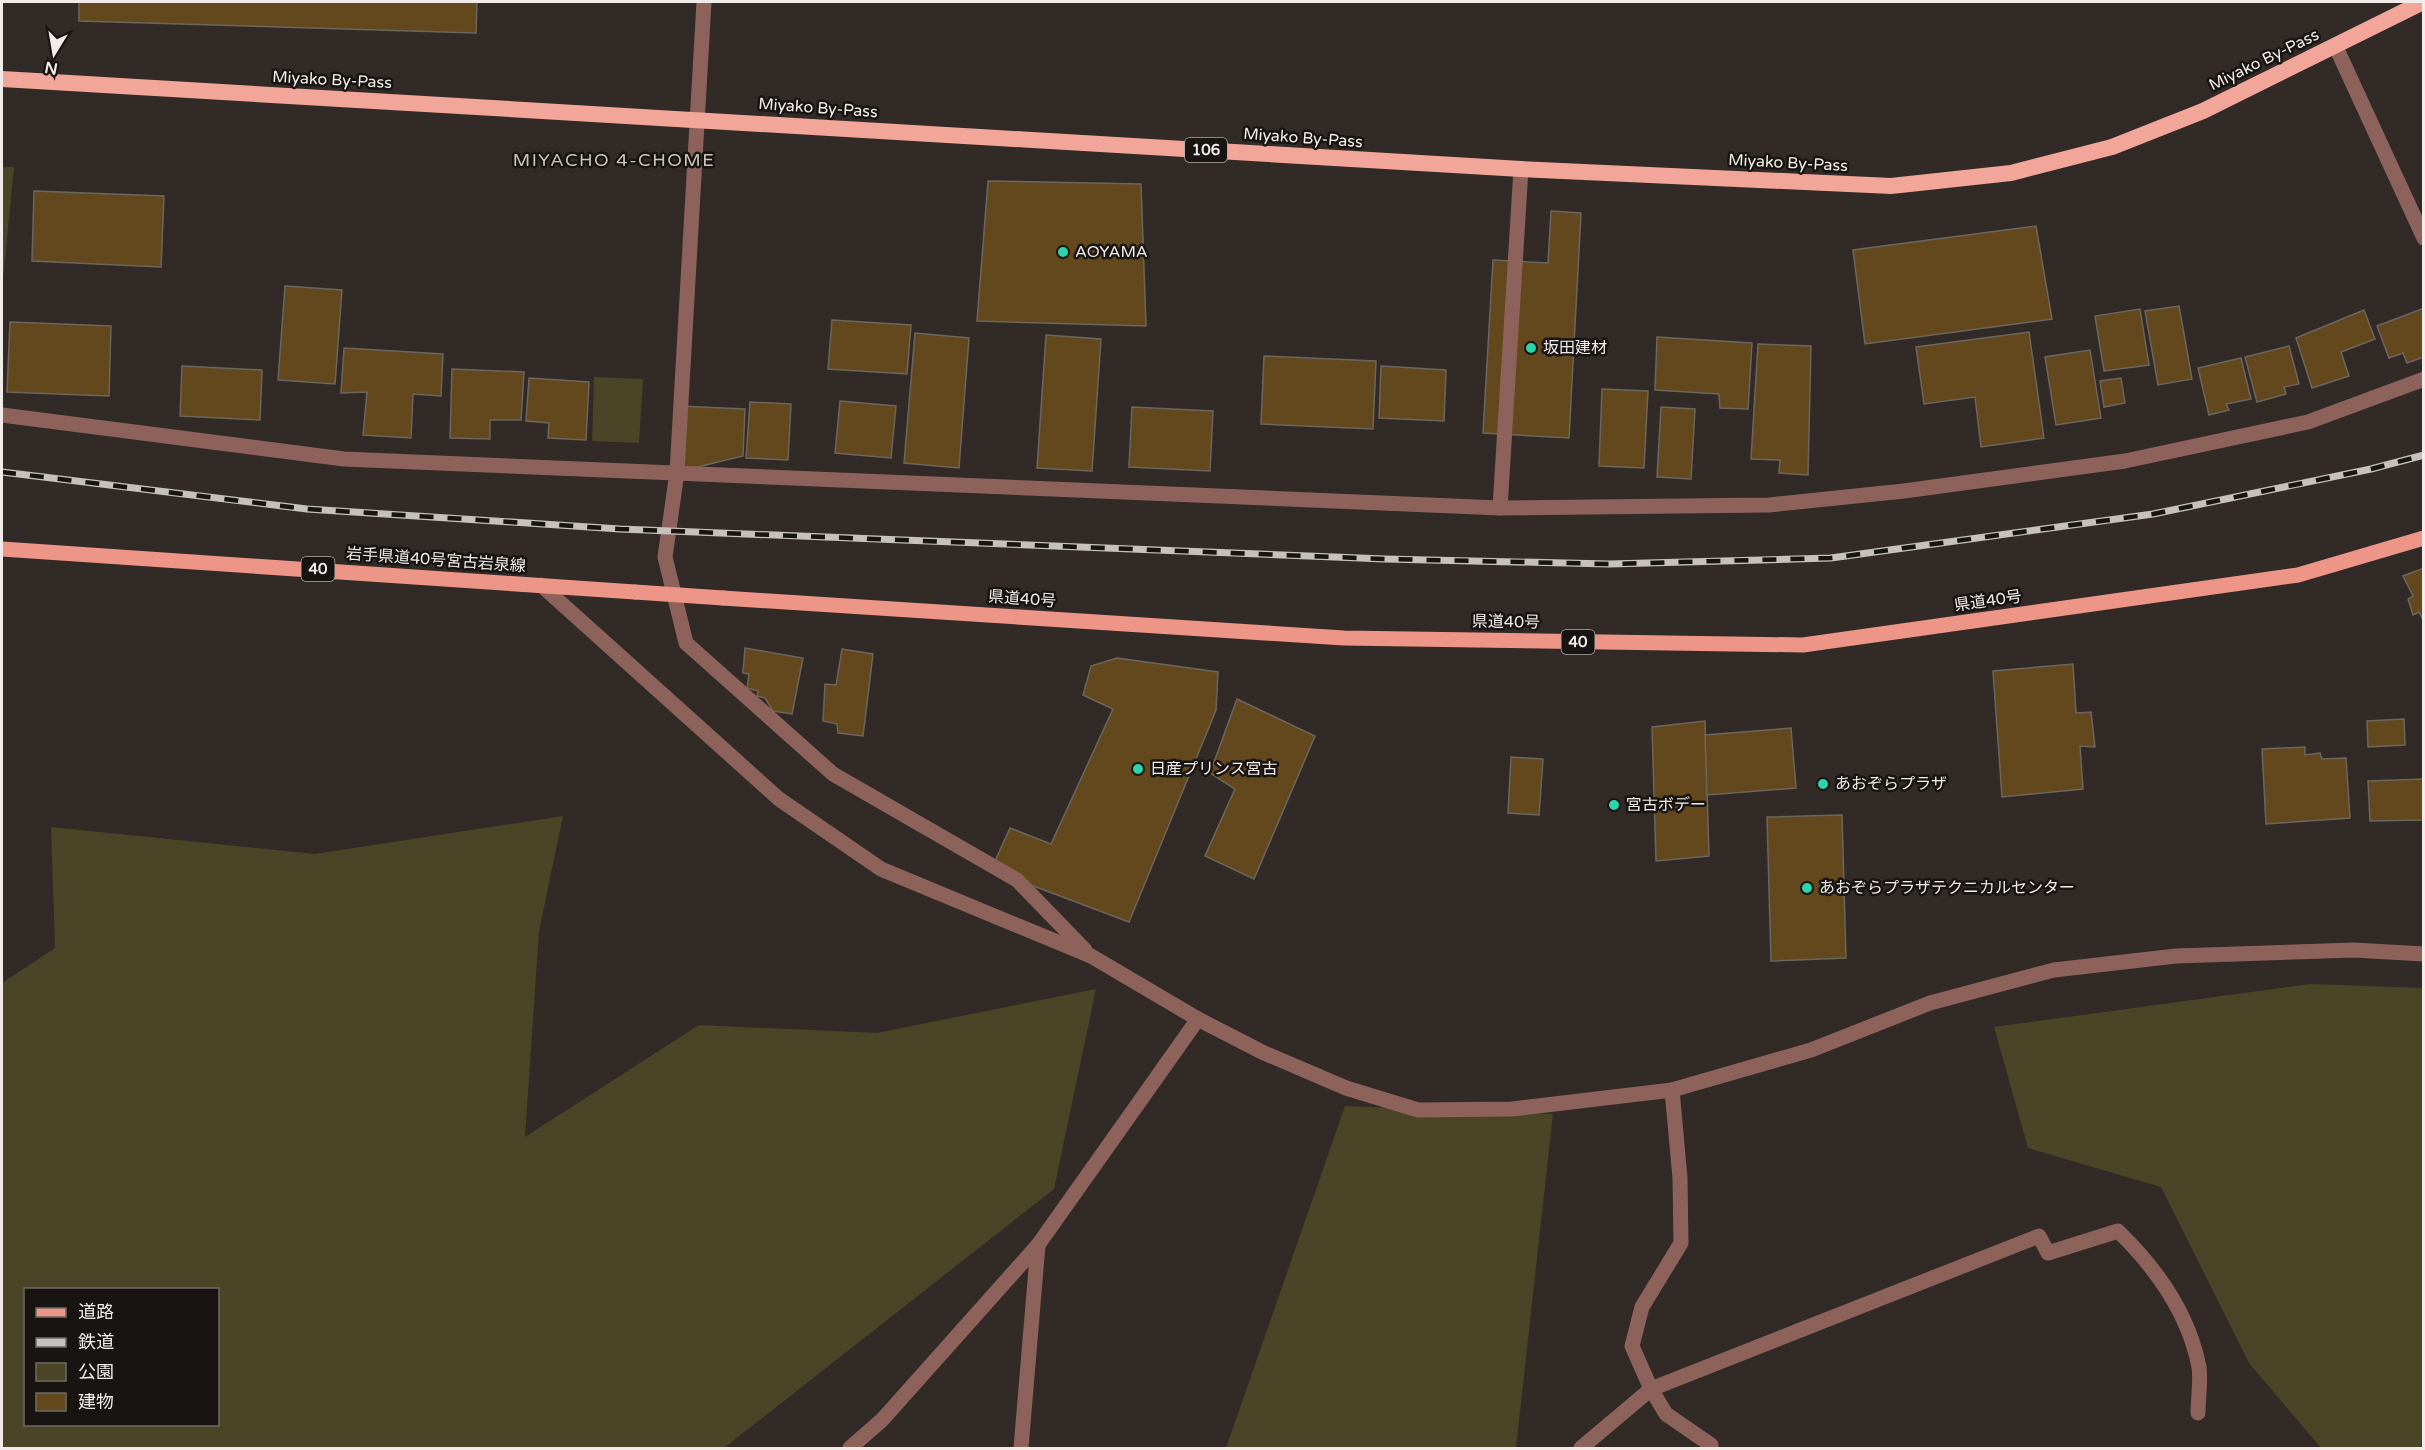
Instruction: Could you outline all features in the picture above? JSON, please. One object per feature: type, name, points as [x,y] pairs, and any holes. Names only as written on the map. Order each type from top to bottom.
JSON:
[{"type":"highway","name":"Miyako By-Pass","points":[[2,79],[696,118],[1521,169],[1890,186],[2011,173],[2112,147],[2203,111],[2380,21],[2423,2]]},
{"type":"main road","name":"県道40号","points":[[723,598],[1344,638],[1803,645],[2298,575],[2424,538]]},
{"type":"main road","name":"岩手県道40号宮古岩泉線","points":[[2,549],[723,598]]},
{"type":"street","points":[[704,2],[677,472],[665,557],[686,643],[833,774],[1017,880],[1090,956]]},
{"type":"street","points":[[2335,45],[2424,238]]},
{"type":"street","points":[[1500,508],[1521,169]]},
{"type":"street","points":[[2,416],[344,459],[1500,508],[1769,505],[1904,491],[2113,462],[2308,422],[2424,378]]},
{"type":"street","points":[[541,585],[780,799],[881,869],[1090,956],[1198,1019],[1346,1088],[1418,1110],[1512,1110],[1672,1090],[1811,1050],[1930,1003],[2054,970],[2176,956],[2354,950],[2424,954]]},
{"type":"street","points":[[850,1449],[882,1420],[1038,1245],[1198,1019]]},
{"type":"street","points":[[1672,1090],[1680,1178],[1681,1242],[1641,1307],[1632,1346],[1651,1389],[1666,1414],[1711,1445],[1711,1449]]},
{"type":"street","points":[[1581,1449],[1651,1389],[2039,1236],[2048,1253],[2118,1231],[2136,1249],[2182,1314],[2199,1369],[2198,1413]]},
{"type":"street","points":[[1021,1449],[1038,1245]]},
{"type":"green space","points":[[2,167],[14,167],[2,289]]},
{"type":"green space","points":[[594,377],[643,379],[639,443],[592,441]]},
{"type":"green space","points":[[563,816],[539,931],[525,1137],[699,1025],[877,1033],[1096,989],[1054,1189],[724,1448],[2,1448],[2,983],[55,948],[51,827],[315,854]]},
{"type":"green space","points":[[2310,984],[2423,988],[2423,1448],[2321,1448],[2249,1363],[2161,1187],[2028,1148],[1994,1027]]},
{"type":"green space","points":[[1345,1106],[1553,1114],[1516,1448],[1226,1448]]},
{"type":"building","points":[[79,2],[477,2],[476,33],[79,21]]},
{"type":"building","name":"AOYAMA","points":[[988,181],[1141,184],[1146,326],[977,321]]},
{"type":"building","points":[[34,191],[164,196],[161,267],[32,261]]},
{"type":"building","name":"坂田建材","points":[[1551,211],[1581,213],[1569,438],[1483,433],[1493,260],[1548,263]]},
{"type":"building","points":[[2036,226],[2052,319],[1865,344],[1853,250]]},
{"type":"building","points":[[285,286],[342,290],[335,384],[278,380]]},
{"type":"building","points":[[2179,306],[2192,379],[2158,385],[2145,311]]},
{"type":"building","points":[[2424,308],[2424,357],[2407,363],[2403,353],[2389,358],[2377,326]]},
{"type":"building","points":[[2140,309],[2149,365],[2104,371],[2095,316]]},
{"type":"building","points":[[2364,310],[2375,339],[2341,352],[2349,376],[2312,388],[2296,338]]},
{"type":"building","points":[[832,320],[911,325],[907,374],[828,369]]},
{"type":"building","points":[[10,322],[111,326],[109,396],[7,392]]},
{"type":"building","points":[[2029,332],[2044,438],[1981,447],[1975,397],[1924,404],[1916,347]]},
{"type":"building","points":[[915,333],[969,338],[959,468],[904,463]]},
{"type":"building","points":[[1046,335],[1101,339],[1092,471],[1037,468]]},
{"type":"building","points":[[1657,337],[1752,343],[1748,409],[1720,408],[1719,394],[1655,390]]},
{"type":"building","points":[[1758,344],[1811,346],[1808,475],[1779,473],[1780,460],[1751,459]]},
{"type":"building","points":[[2289,346],[2299,384],[2284,387],[2286,394],[2257,402],[2245,357]]},
{"type":"building","points":[[344,348],[443,354],[441,396],[413,394],[411,438],[363,435],[367,392],[341,393]]},
{"type":"building","points":[[2090,350],[2101,418],[2056,425],[2045,357]]},
{"type":"building","points":[[1264,356],[1376,361],[1373,429],[1261,424]]},
{"type":"building","points":[[2241,358],[2251,399],[2226,404],[2229,410],[2209,415],[2198,368]]},
{"type":"building","points":[[182,366],[262,370],[260,420],[180,416]]},
{"type":"building","points":[[1381,366],[1446,370],[1444,421],[1379,418]]},
{"type":"building","points":[[452,369],[524,372],[521,420],[490,420],[490,439],[450,438]]},
{"type":"building","points":[[529,378],[589,382],[586,440],[548,438],[549,423],[526,421]]},
{"type":"building","points":[[2121,378],[2125,403],[2104,407],[2100,381]]},
{"type":"building","points":[[1602,389],[1648,391],[1644,468],[1599,466]]},
{"type":"building","points":[[840,401],[896,406],[891,458],[835,453]]},
{"type":"building","points":[[750,402],[791,404],[788,460],[746,458]]},
{"type":"building","points":[[679,406],[745,409],[743,456],[677,472]]},
{"type":"building","points":[[1132,407],[1213,411],[1210,471],[1129,467]]},
{"type":"building","points":[[1661,407],[1695,409],[1691,479],[1657,477]]},
{"type":"building","points":[[2424,568],[2424,622],[2419,612],[2413,615],[2408,599],[2413,596],[2403,576]]},
{"type":"building","points":[[745,648],[803,658],[792,714],[773,711],[765,698],[757,696],[758,691],[747,688],[749,674],[743,673]]},
{"type":"building","points":[[842,649],[873,654],[863,736],[838,733],[837,724],[823,721],[825,684],[836,685]]},
{"type":"building","name":"日産プリンス宮古","points":[[1117,658],[1218,672],[1216,710],[1129,922],[991,870],[1010,828],[1051,844],[1113,709],[1083,695],[1091,666]]},
{"type":"building","points":[[2073,664],[2076,713],[2091,712],[2095,747],[2080,746],[2083,789],[2002,797],[1993,671]]},
{"type":"building","points":[[1237,699],[1315,736],[1254,879],[1205,856],[1235,789],[1210,773]]},
{"type":"building","points":[[2404,719],[2405,745],[2368,747],[2367,721]]},
{"type":"building","points":[[1705,721],[1709,856],[1656,861],[1652,727]]},
{"type":"building","points":[[1791,728],[1796,788],[1707,795],[1705,735]]},
{"type":"building","points":[[2305,747],[2305,755],[2320,753],[2322,759],[2346,758],[2350,818],[2266,824],[2262,749]]},
{"type":"building","points":[[1511,757],[1543,759],[1539,815],[1508,813]]},
{"type":"building","points":[[2424,779],[2424,820],[2370,821],[2368,781]]},
{"type":"building","name":"あおぞらプラザテクニカルセンター","points":[[1842,815],[1846,958],[1771,961],[1767,817]]},
{"type":"railway","points":[[2,472],[307,509],[620,529],[1385,559],[1609,564],[1831,558],[2153,514],[2371,469],[2424,455]]},
{"type":"place","name":"AOYAMA","points":[[1063,252]]},
{"type":"place","name":"坂田建材","points":[[1531,348]]},
{"type":"place","name":"日産プリンス宮古","points":[[1138,769]]},
{"type":"place","name":"あおぞらプラザ","points":[[1823,784]]},
{"type":"place","name":"宮古ボデー","points":[[1614,805]]},
{"type":"place","name":"あおぞらプラザテクニカルセンター","points":[[1807,888]]},
{"type":"district","name":"MIYACHO 4-CHOME","points":[[614,160]]}]
